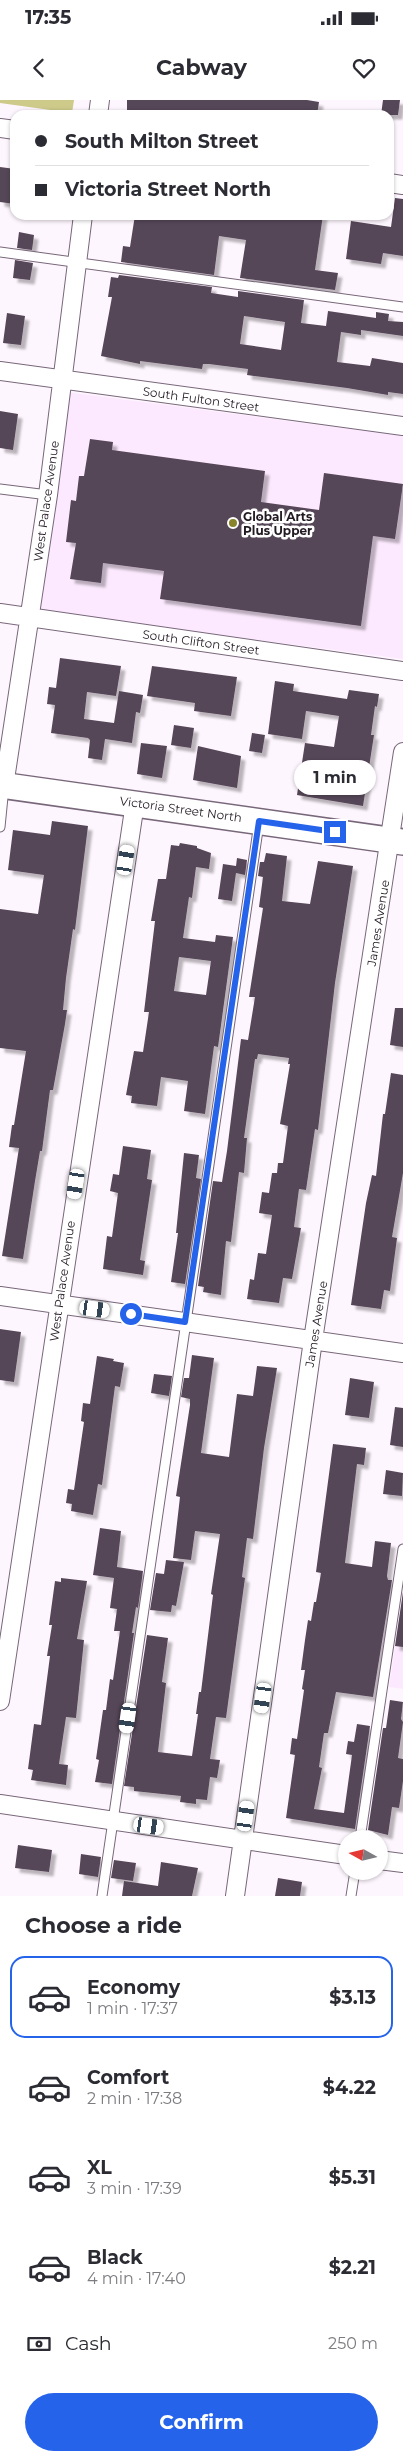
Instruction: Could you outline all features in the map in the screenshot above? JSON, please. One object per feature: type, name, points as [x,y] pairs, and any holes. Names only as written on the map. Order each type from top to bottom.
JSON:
[{"type":"street","name":"West Palace Avenue","points":[[2,785],[48,495],[82,220]]},
{"type":"street","name":"South Fulton Street","points":[[0,371],[403,426]]},
{"type":"street","name":"South Clifton Street","points":[[0,613],[403,671]]},
{"type":"street","name":"James Avenue","points":[[234,1896],[313,1340],[397,841],[403,752]]},
{"type":"street","name":"Victoria Street North","points":[[2,785],[135,802],[397,841]]},
{"type":"street","name":"West Palace Avenue","points":[[0,1701],[135,802]]},
{"type":"street","points":[[0,1296],[403,1353]]},
{"type":"street","points":[[0,1804],[338,1854]]},
{"type":"street","points":[[388,1861],[403,1863]]},
{"type":"lane","points":[[0,252],[403,307]]},
{"type":"lane","points":[[0,489],[48,495]]},
{"type":"lane","points":[[0,827],[2,785]]},
{"type":"lane","points":[[102,1896],[259,821]]},
{"type":"lane","points":[[361,1830],[403,1549]]},
{"type":"lane","points":[[351,1896],[354,1880]]},
{"type":"shaded area","points":[[0,100],[74,100],[72,110],[50,110],[0,103]]},
{"type":"shaded area","points":[[67,392],[403,436],[403,659],[38,611]]},
{"type":"shaded area","points":[[403,1592],[403,1689],[389,1687]]},
{"type":"building","points":[[127,100],[307,100],[319,102],[318,110],[127,110]]},
{"type":"building","points":[[383,100],[400,100],[398,115],[394,115],[394,110],[382,110]]},
{"type":"building","points":[[0,167],[10,168],[10,203],[0,202]]},
{"type":"building","points":[[395,198],[403,199],[403,256],[383,253],[381,264],[346,259],[351,221],[391,227],[392,220],[394,220]]},
{"type":"building","points":[[134,220],[322,220],[315,270],[338,273],[335,290],[240,278],[246,240],[219,236],[214,275],[121,262],[123,246],[130,247]]},
{"type":"building","points":[[19,232],[34,235],[32,250],[17,248]]},
{"type":"building","points":[[15,260],[33,263],[30,280],[13,278]]},
{"type":"building","points":[[119,275],[212,287],[211,293],[238,297],[238,291],[304,300],[301,323],[326,326],[328,311],[376,318],[376,312],[389,314],[388,321],[403,322],[403,336],[361,330],[361,335],[341,332],[337,362],[370,366],[372,358],[403,363],[403,394],[388,392],[388,395],[247,375],[248,369],[209,364],[203,364],[202,369],[140,361],[140,364],[101,356],[112,297],[108,297],[111,277],[118,278]],"holes":[[[244,316],[285,322],[281,350],[240,344]]]},
{"type":"building","points":[[7,313],[25,316],[21,345],[3,343]]},
{"type":"building","points":[[0,411],[18,414],[13,450],[0,448]]},
{"type":"building","name":"Global Arts Plus Upper","points":[[90,439],[113,442],[112,450],[265,471],[261,502],[319,510],[324,473],[403,484],[395,539],[373,536],[361,626],[160,599],[164,571],[103,563],[101,583],[70,579],[76,543],[66,542],[71,500],[76,501],[79,476],[84,476]]},
{"type":"building","points":[[60,658],[121,666],[116,696],[87,692],[84,719],[114,723],[119,691],[143,695],[140,713],[136,712],[132,743],[105,739],[102,760],[88,758],[90,740],[88,738],[51,733],[55,705],[47,704],[49,687],[56,688]]},
{"type":"building","points":[[152,666],[237,677],[231,716],[194,711],[195,703],[147,696]]},
{"type":"building","points":[[275,681],[294,684],[293,691],[347,699],[349,690],[379,694],[377,707],[375,706],[371,735],[374,735],[363,806],[297,795],[305,743],[334,747],[339,716],[306,711],[302,739],[268,734]]},
{"type":"building","points":[[174,725],[194,728],[191,748],[171,745]]},
{"type":"building","points":[[252,733],[265,735],[262,753],[249,751]]},
{"type":"building","points":[[141,743],[167,746],[162,778],[137,774]]},
{"type":"building","points":[[198,746],[241,756],[237,788],[193,780]]},
{"type":"building","points":[[52,821],[88,826],[75,930],[73,929],[66,978],[63,1010],[67,1010],[65,1024],[53,1090],[50,1090],[42,1151],[40,1151],[23,1259],[2,1256],[19,1148],[9,1147],[26,1051],[0,1048],[0,909],[38,914],[44,875],[8,870],[13,830],[50,835]]},
{"type":"building","points":[[180,843],[197,846],[197,848],[211,853],[209,869],[196,867],[192,898],[189,897],[183,938],[215,942],[216,935],[233,937],[218,1047],[214,1046],[205,1114],[184,1111],[188,1081],[161,1077],[157,1106],[131,1103],[132,1096],[126,1095],[134,1051],[143,1052],[149,1012],[144,1012],[155,921],[151,921],[158,879],[166,879],[171,845],[179,846]],"holes":[[[179,957],[211,961],[206,995],[174,991]]]},
{"type":"building","points":[[266,853],[287,856],[282,901],[310,904],[318,861],[353,866],[335,983],[318,1130],[315,1129],[306,1190],[299,1189],[294,1227],[301,1228],[292,1279],[283,1278],[279,1303],[247,1299],[250,1279],[254,1280],[258,1253],[266,1254],[272,1215],[259,1213],[262,1192],[269,1193],[272,1173],[277,1173],[278,1163],[283,1163],[288,1126],[280,1124],[290,1064],[288,1064],[289,1058],[258,1054],[257,1059],[255,1059],[244,1138],[247,1138],[244,1173],[239,1172],[231,1242],[226,1241],[221,1295],[203,1292],[204,1287],[198,1286],[213,1181],[222,1182],[241,1039],[248,1040],[255,997],[249,997],[263,908],[259,907],[263,877],[258,876],[260,862],[264,862]]},
{"type":"building","points":[[237,858],[247,860],[245,875],[236,873],[232,901],[218,899],[223,864],[236,866]]},
{"type":"building","points":[[395,1008],[403,1008],[403,1047],[390,1045]]},
{"type":"building","points":[[391,1073],[403,1075],[403,1173],[392,1237],[397,1238],[390,1291],[384,1290],[381,1309],[351,1305],[366,1203],[372,1175],[376,1176],[383,1114],[385,1114]]},
{"type":"building","points":[[123,1146],[151,1150],[147,1179],[152,1180],[140,1260],[145,1261],[143,1275],[103,1269],[107,1236],[112,1237],[118,1193],[110,1191],[113,1174],[119,1175]]},
{"type":"building","points":[[184,1153],[199,1155],[196,1178],[201,1179],[185,1284],[171,1282],[178,1233],[176,1233]]},
{"type":"building","points":[[0,1329],[21,1332],[14,1382],[0,1380]]},
{"type":"building","points":[[192,1355],[214,1358],[201,1453],[229,1457],[237,1394],[253,1396],[257,1366],[277,1368],[264,1448],[253,1539],[247,1538],[242,1577],[245,1578],[226,1718],[216,1717],[210,1759],[220,1760],[217,1778],[210,1777],[207,1800],[196,1799],[196,1804],[180,1802],[181,1796],[134,1791],[134,1787],[124,1786],[147,1635],[168,1638],[162,1682],[166,1683],[158,1752],[192,1756],[220,1534],[195,1531],[191,1560],[173,1558],[180,1497],[176,1496],[190,1405],[190,1399],[181,1397],[184,1378],[189,1378]]},
{"type":"building","points":[[97,1356],[124,1363],[120,1387],[115,1386],[102,1485],[98,1484],[93,1515],[71,1511],[72,1504],[66,1503],[68,1489],[74,1490],[84,1422],[81,1421],[83,1403],[90,1404]]},
{"type":"building","points":[[154,1374],[172,1376],[169,1396],[151,1393]]},
{"type":"building","points":[[350,1378],[374,1382],[369,1418],[345,1415]]},
{"type":"building","points":[[395,1407],[403,1408],[403,1447],[390,1445]]},
{"type":"building","points":[[333,1444],[366,1448],[364,1465],[357,1464],[345,1563],[372,1567],[375,1541],[391,1543],[387,1576],[388,1580],[392,1580],[373,1697],[336,1692],[328,1733],[324,1733],[319,1767],[322,1768],[314,1809],[344,1813],[352,1755],[346,1754],[348,1741],[354,1742],[357,1724],[370,1726],[355,1829],[286,1818],[295,1755],[290,1754],[292,1738],[297,1739],[304,1690],[302,1689],[305,1670],[301,1670],[305,1640],[308,1620],[311,1621],[314,1602],[316,1602],[321,1573],[316,1572]]},
{"type":"building","points":[[386,1470],[403,1473],[402,1496],[383,1494]]},
{"type":"building","points":[[100,1528],[121,1531],[117,1567],[143,1571],[138,1608],[136,1607],[132,1633],[134,1633],[112,1784],[95,1782],[99,1760],[96,1759],[103,1710],[106,1710],[110,1679],[113,1680],[120,1631],[114,1631],[117,1609],[110,1608],[114,1578],[93,1575]]},
{"type":"building","points":[[166,1560],[184,1562],[176,1606],[172,1605],[171,1612],[150,1610],[156,1573],[164,1574]]},
{"type":"building","points":[[61,1578],[87,1581],[77,1639],[84,1640],[76,1718],[66,1717],[59,1764],[68,1765],[66,1785],[31,1780],[33,1770],[28,1769],[34,1724],[41,1725],[50,1656],[47,1656],[52,1625],[49,1625],[55,1581],[61,1582]]},
{"type":"building","points":[[403,1592],[403,1647],[395,1646]]},
{"type":"building","points":[[390,1700],[403,1702],[401,1719],[403,1722],[398,1758],[403,1759],[403,1781],[399,1808],[392,1807],[388,1835],[388,1830],[368,1830],[383,1728],[386,1728]]},
{"type":"building","points":[[18,1845],[52,1850],[49,1872],[15,1868]]},
{"type":"building","points":[[81,1854],[101,1857],[98,1877],[79,1874]]},
{"type":"building","points":[[114,1860],[136,1863],[133,1881],[111,1878]]},
{"type":"building","points":[[161,1862],[198,1868],[192,1896],[122,1896],[124,1881],[158,1886]]},
{"type":"building","points":[[278,1878],[302,1882],[300,1896],[275,1896]]},
{"type":"place","name":"Global Arts Plus Upper","points":[[233,523]]},
{"type":"route","points":[[131,1314],[185,1322],[259,821],[335,832]]}]
